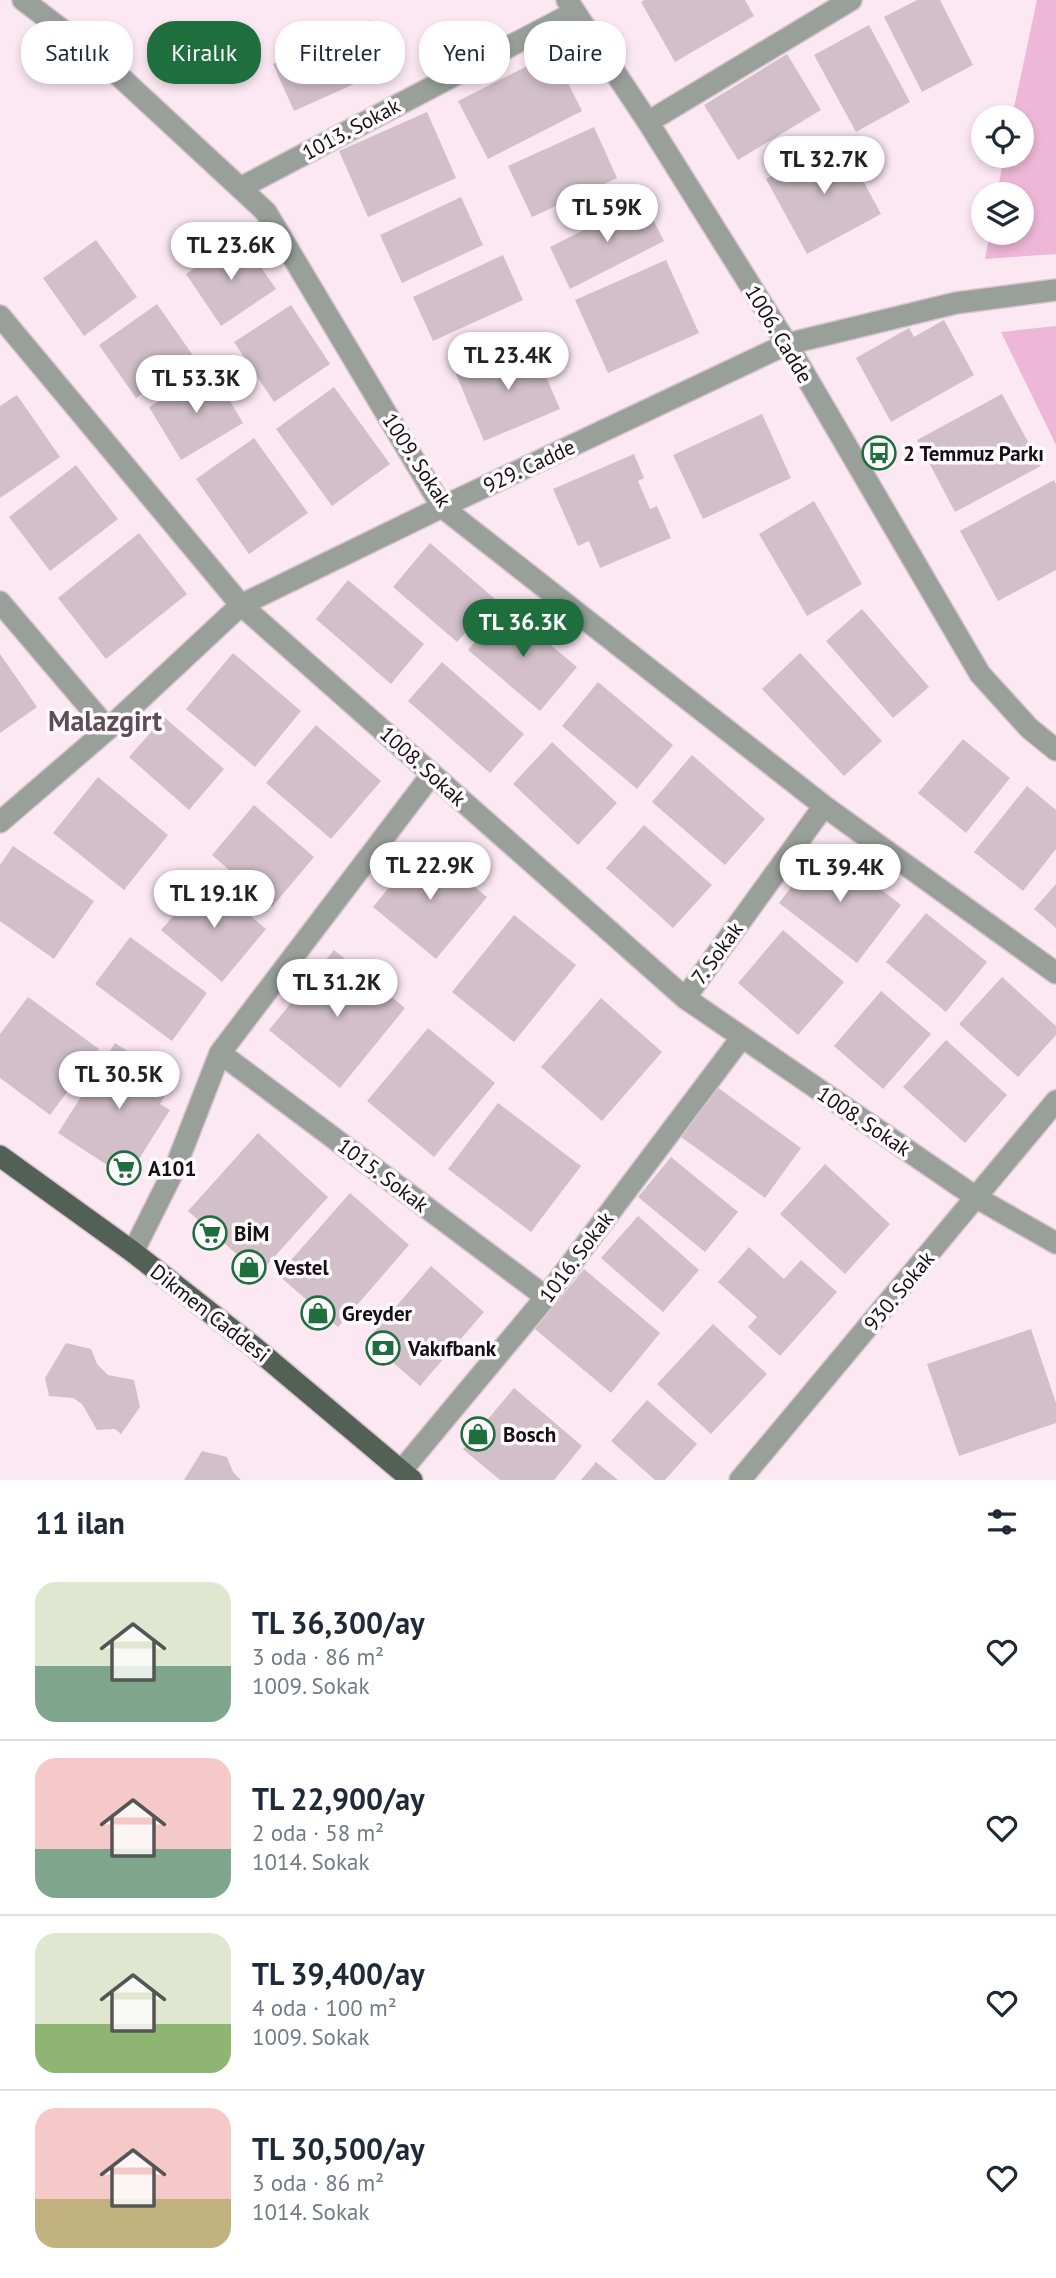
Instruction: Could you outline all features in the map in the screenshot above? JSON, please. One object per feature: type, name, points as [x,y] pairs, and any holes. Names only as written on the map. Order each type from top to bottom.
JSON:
[{"type":"main road","name":"Dikmen Caddesi","points":[[0,1156],[133,1252],[254,1347],[407,1475]]},
{"type":"street","name":"1009. Sokak","points":[[23,0],[102,60],[266,212],[442,507],[824,806],[1056,973]]},
{"type":"street","points":[[648,121],[852,0]]},
{"type":"street","name":"1013. Sokak","points":[[240,188],[571,6]]},
{"type":"street","name":"1006. Cadde","points":[[571,6],[648,121],[787,344],[980,674],[1028,728],[1056,750]]},
{"type":"street","name":"929. Cadde","points":[[0,822],[108,729],[241,605],[787,344],[956,303],[1056,290]]},
{"type":"street","name":"1008. Sokak","points":[[0,316],[241,605],[685,998],[977,1198],[1056,1242]]},
{"type":"street","points":[[0,602],[108,729]]},
{"type":"street","points":[[133,1252],[176,1166],[220,1053],[432,774]]},
{"type":"street","name":"7. Sokak","points":[[685,998],[824,806]]},
{"type":"street","name":"1016. Sokak","points":[[407,1475],[546,1297],[742,1037]]},
{"type":"street","name":"1015. Sokak","points":[[220,1053],[546,1297]]},
{"type":"street","name":"930. Sokak","points":[[740,1480],[1056,1101]]},
{"type":"shaded area","points":[[1037,0],[1056,0],[1056,254],[985,259],[988,245],[1034,245],[1034,182],[999,182],[1002,168],[1034,168],[1034,105],[1015,105]]},
{"type":"shaded area","points":[[1056,326],[1056,445],[1001,332]]},
{"type":"building","points":[[745,0],[754,16],[675,62],[641,2]]},
{"type":"building","points":[[917,0],[940,0],[973,65],[922,92],[884,17]]},
{"type":"building","points":[[869,25],[910,102],[856,132],[814,55]]},
{"type":"building","points":[[787,54],[821,110],[738,160],[704,105]]},
{"type":"building","points":[[524,68],[524,84],[568,84],[582,111],[488,159],[458,101],[492,84],[510,84],[510,75]]},
{"type":"building","points":[[282,84],[354,84],[294,111]]},
{"type":"building","points":[[427,112],[456,178],[368,217],[339,151]]},
{"type":"building","points":[[594,127],[617,178],[532,217],[508,166]]},
{"type":"building","points":[[840,138],[881,214],[807,254],[766,179]]},
{"type":"building","points":[[461,197],[483,245],[402,283],[380,235]]},
{"type":"building","points":[[643,200],[664,241],[570,289],[550,247]]},
{"type":"building","points":[[240,237],[276,289],[221,326],[186,274]]},
{"type":"building","points":[[96,240],[137,297],[84,336],[43,278]]},
{"type":"building","points":[[503,255],[523,300],[433,341],[413,297]]},
{"type":"building","points":[[666,260],[699,333],[608,373],[575,300]]},
{"type":"building","points":[[157,304],[194,357],[136,398],[99,345]]},
{"type":"building","points":[[291,305],[330,364],[274,402],[234,342]]},
{"type":"building","points":[[944,320],[974,375],[891,422],[856,358],[909,328],[914,337]]},
{"type":"building","points":[[531,342],[560,409],[484,441],[456,374]]},
{"type":"building","points":[[211,369],[243,423],[181,460],[149,407]]},
{"type":"building","points":[[334,387],[390,464],[332,506],[276,429]]},
{"type":"building","points":[[1002,394],[1041,466],[955,512],[917,440]]},
{"type":"building","points":[[17,395],[60,457],[0,498],[0,406]]},
{"type":"building","points":[[762,414],[791,478],[703,519],[673,455]]},
{"type":"building","points":[[254,438],[308,513],[249,554],[196,479]]},
{"type":"building","points":[[634,454],[644,478],[638,481],[650,509],[657,506],[671,538],[600,568],[589,541],[578,546],[553,489]]},
{"type":"building","points":[[76,465],[118,519],[50,571],[9,517]]},
{"type":"building","points":[[1054,480],[1056,570],[998,601],[960,531]]},
{"type":"building","points":[[814,501],[862,584],[807,616],[759,534]]},
{"type":"building","points":[[139,533],[187,594],[106,659],[58,598]]},
{"type":"building","points":[[430,543],[495,599],[457,642],[393,587]]},
{"type":"building","points":[[348,580],[424,644],[391,684],[316,619]]},
{"type":"building","points":[[505,607],[577,667],[540,711],[468,650]]},
{"type":"building","points":[[862,609],[929,687],[893,718],[826,641]]},
{"type":"building","points":[[233,653],[301,711],[255,767],[186,709]]},
{"type":"building","points":[[800,653],[882,741],[844,776],[762,689]]},
{"type":"building","points":[[0,654],[37,707],[0,733]]},
{"type":"building","points":[[442,662],[524,734],[490,773],[408,701]]},
{"type":"building","points":[[598,682],[673,745],[637,789],[562,726]]},
{"type":"building","points":[[164,717],[224,769],[189,810],[129,757]]},
{"type":"building","points":[[316,725],[381,781],[331,839],[266,783]]},
{"type":"building","points":[[963,739],[1010,778],[966,833],[918,793]]},
{"type":"building","points":[[552,742],[617,803],[578,845],[513,784]]},
{"type":"building","points":[[692,755],[765,819],[725,865],[652,802]]},
{"type":"building","points":[[98,777],[168,835],[124,890],[53,833]]},
{"type":"building","points":[[1027,786],[1056,810],[1056,849],[1023,891],[974,852]]},
{"type":"building","points":[[254,805],[314,857],[272,907],[212,855]]},
{"type":"building","points":[[644,825],[712,885],[673,928],[606,868]]},
{"type":"building","points":[[424,845],[487,897],[436,959],[373,907]]},
{"type":"building","points":[[824,845],[901,905],[857,963],[779,903]]},
{"type":"building","points":[[13,846],[94,901],[54,959],[0,921],[0,865]]},
{"type":"building","points":[[206,878],[266,929],[222,982],[161,930]]},
{"type":"building","points":[[1056,884],[1056,928],[1034,909]]},
{"type":"building","points":[[926,913],[987,962],[946,1012],[886,962]]},
{"type":"building","points":[[514,915],[576,965],[514,1042],[452,992]]},
{"type":"building","points":[[783,930],[844,982],[798,1035],[738,983]]},
{"type":"building","points":[[130,937],[207,993],[172,1041],[95,984]]},
{"type":"building","points":[[334,950],[405,1008],[340,1088],[269,1030]]},
{"type":"building","points":[[1002,977],[1056,1026],[1056,1035],[1018,1077],[959,1024]]},
{"type":"building","points":[[881,991],[931,1034],[883,1089],[834,1046]]},
{"type":"building","points":[[28,997],[99,1049],[50,1115],[0,1078],[0,1034]]},
{"type":"building","points":[[601,998],[662,1052],[602,1121],[541,1067]]},
{"type":"building","points":[[428,1028],[495,1083],[434,1157],[367,1101]]},
{"type":"building","points":[[946,1040],[1007,1095],[965,1143],[903,1087]]},
{"type":"building","points":[[115,1043],[174,1081],[160,1104],[170,1110],[127,1178],[58,1133]]},
{"type":"building","points":[[717,1087],[801,1148],[765,1198],[681,1137]]},
{"type":"building","points":[[498,1103],[581,1166],[531,1232],[448,1169]]},
{"type":"building","points":[[258,1133],[328,1197],[259,1274],[188,1211]]},
{"type":"building","points":[[671,1157],[738,1212],[705,1252],[638,1197]]},
{"type":"building","points":[[825,1164],[890,1224],[845,1274],[780,1214]]},
{"type":"building","points":[[350,1193],[409,1245],[338,1327],[278,1275]]},
{"type":"building","points":[[638,1216],[699,1270],[663,1312],[601,1258]]},
{"type":"building","points":[[749,1247],[784,1279],[801,1260],[837,1292],[780,1356],[748,1327],[757,1317],[718,1282]]},
{"type":"building","points":[[431,1266],[484,1312],[420,1386],[367,1340]]},
{"type":"building","points":[[584,1269],[660,1333],[611,1393],[535,1329]]},
{"type":"building","points":[[713,1324],[767,1374],[711,1434],[657,1384]]},
{"type":"building","points":[[1031,1329],[1056,1403],[1056,1423],[959,1456],[927,1364]]},
{"type":"building","points":[[66,1343],[91,1349],[97,1364],[108,1375],[134,1380],[140,1407],[121,1434],[115,1429],[97,1430],[82,1404],[73,1398],[49,1396],[45,1378]]},
{"type":"building","points":[[514,1388],[582,1446],[554,1480],[500,1480],[463,1449]]},
{"type":"building","points":[[647,1400],[697,1444],[665,1480],[655,1480],[611,1441]]},
{"type":"building","points":[[202,1451],[227,1457],[233,1472],[241,1480],[184,1480]]},
{"type":"building","points":[[596,1462],[618,1480],[581,1480]]},
{"type":"place","name":"2 Temmuz Parkı","points":[[879,453]]},
{"type":"place","name":"A101","points":[[124,1168]]},
{"type":"place","name":"BİM","points":[[210,1233]]},
{"type":"place","name":"Vestel","points":[[249,1267]]},
{"type":"place","name":"Greyder","points":[[318,1313]]},
{"type":"place","name":"Vakıfbank","points":[[383,1348]]},
{"type":"place","name":"Bosch","points":[[478,1434]]},
{"type":"district","name":"Malazgirt","points":[[105,720]]}]
